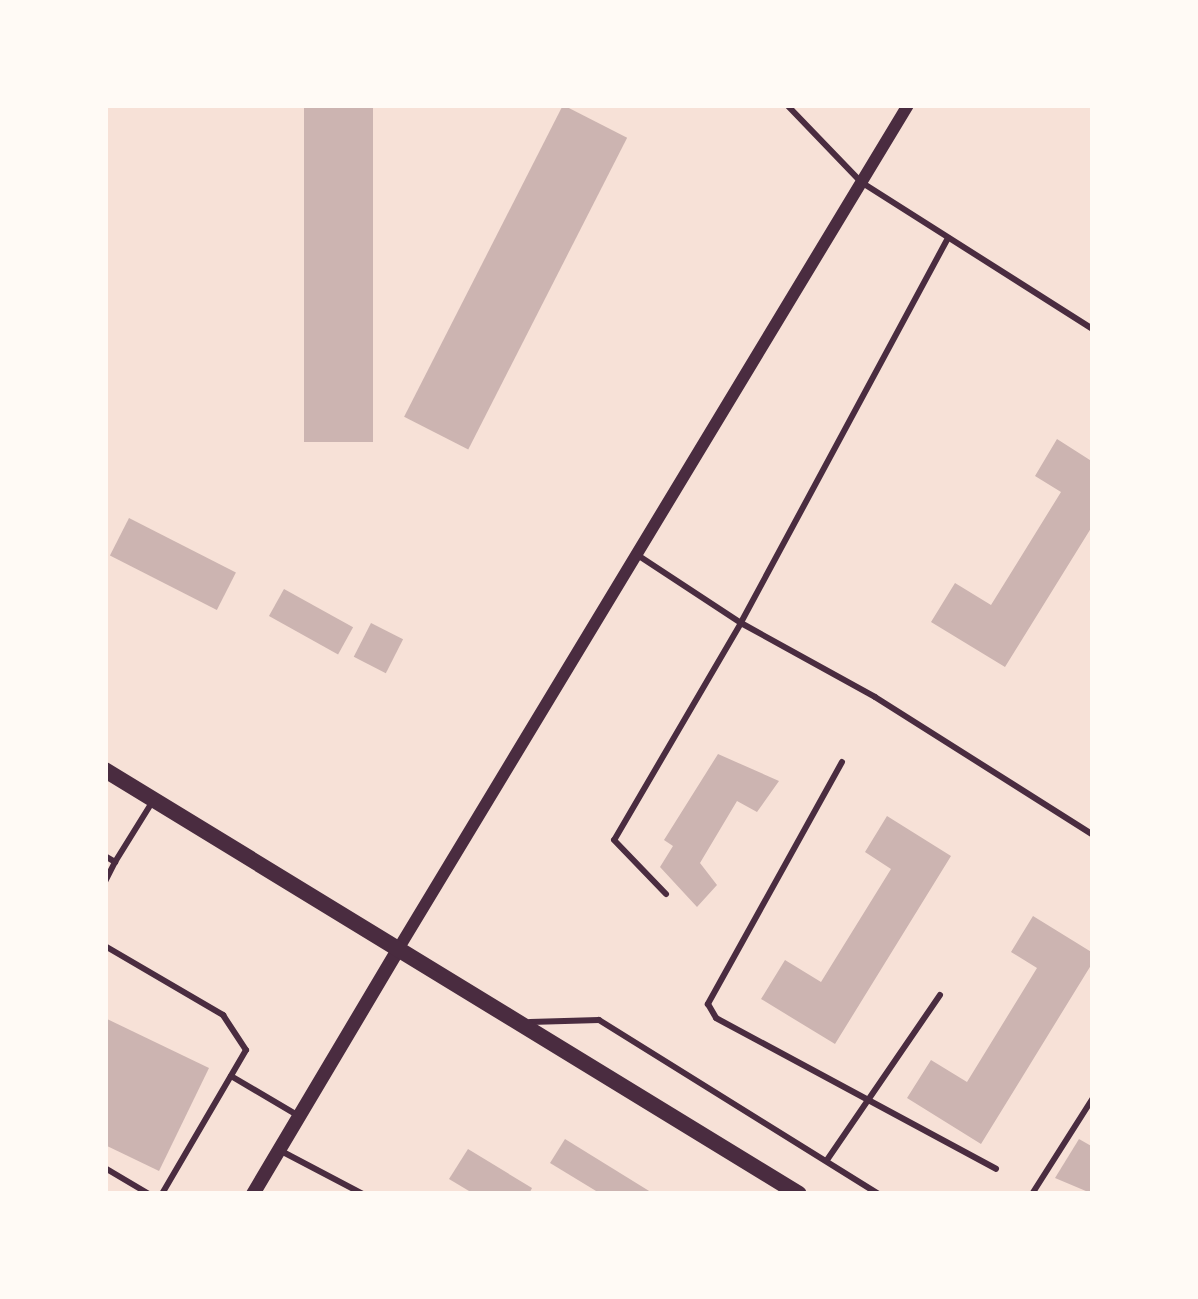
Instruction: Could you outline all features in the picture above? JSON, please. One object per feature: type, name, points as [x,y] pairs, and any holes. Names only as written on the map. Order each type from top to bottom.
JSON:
[{"type":"main road","points":[[105,770],[799,1194]]},
{"type":"street","points":[[253,1194],[908,105]]},
{"type":"lane","points":[[787,105],[861,182],[1093,329]]},
{"type":"lane","points":[[666,894],[614,840],[741,623],[948,238]]},
{"type":"lane","points":[[636,554],[741,623],[1093,835]]},
{"type":"lane","points":[[842,762],[708,1004],[716,1018],[871,1096],[996,1169]]},
{"type":"lane","points":[[105,882],[154,799]]},
{"type":"lane","points":[[105,856],[115,862]]},
{"type":"lane","points":[[105,946],[223,1015],[246,1050],[162,1194]]},
{"type":"lane","points":[[827,1160],[940,995]]},
{"type":"lane","points":[[515,1022],[599,1020],[878,1194]]},
{"type":"lane","points":[[231,1076],[299,1116]]},
{"type":"lane","points":[[1032,1194],[1093,1098]]},
{"type":"lane","points":[[279,1150],[363,1194]]},
{"type":"lane","points":[[105,1168],[149,1194]]},
{"type":"building","points":[[304,105],[373,105],[373,442],[304,442]]},
{"type":"building","points":[[563,105],[627,138],[468,450],[404,417]]},
{"type":"building","points":[[1057,439],[1093,462],[1093,525],[1005,667],[931,622],[955,583],[991,605],[1061,492],[1035,476]]},
{"type":"building","points":[[129,518],[236,572],[217,610],[110,555]]},
{"type":"building","points":[[284,589],[353,627],[338,654],[269,616]]},
{"type":"building","points":[[371,623],[403,639],[386,673],[354,657]]},
{"type":"building","points":[[718,754],[779,781],[757,812],[737,801],[700,863],[717,885],[697,907],[660,867],[673,846],[664,840]]},
{"type":"building","points":[[887,816],[951,856],[835,1044],[761,999],[785,960],[821,982],[891,869],[865,852]]},
{"type":"building","points":[[1033,916],[1093,953],[1093,962],[981,1144],[907,1098],[931,1060],[967,1082],[1037,968],[1011,952]]},
{"type":"building","points":[[105,1018],[209,1068],[159,1171],[105,1145]]},
{"type":"building","points":[[565,1139],[654,1194],[601,1194],[550,1163]]},
{"type":"building","points":[[1079,1139],[1093,1147],[1093,1194],[1055,1178]]},
{"type":"building","points":[[468,1149],[532,1188],[529,1194],[474,1194],[449,1179]]}]
